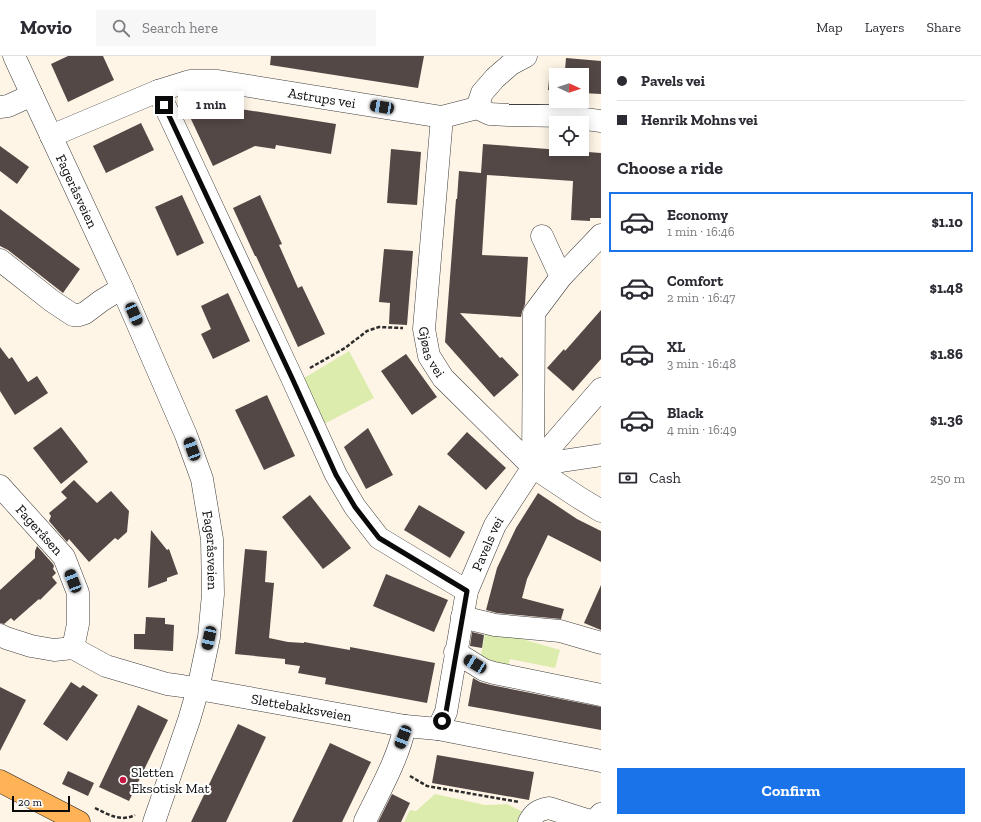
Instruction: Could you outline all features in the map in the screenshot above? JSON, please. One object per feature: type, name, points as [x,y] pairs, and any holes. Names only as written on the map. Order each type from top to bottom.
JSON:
[{"type":"main road","points":[[0,781],[80,822]]},
{"type":"street","name":"Fageråsveien","points":[[14,56],[122,288],[186,435],[202,479],[212,540],[214,594],[209,638],[190,720],[154,822]]},
{"type":"street","points":[[526,56],[511,64],[495,78],[482,93],[477,108],[490,114],[563,116],[601,121]]},
{"type":"street","name":"Astrups vei","points":[[51,136],[158,91],[190,82],[218,81],[442,117],[477,108]]},
{"type":"street","points":[[158,91],[336,475],[355,507],[379,538],[467,591]]},
{"type":"street","points":[[0,107],[8,106],[32,95]]},
{"type":"street","name":"Gjøas vei","points":[[442,117],[424,329],[429,356],[443,378],[533,467],[578,497],[601,510]]},
{"type":"street","points":[[601,235],[561,277],[534,313],[533,467],[601,455]]},
{"type":"street","points":[[542,236],[561,277]]},
{"type":"street","points":[[0,260],[52,302],[73,315],[85,313],[101,300],[122,288]]},
{"type":"street","name":"Pavels vei","points":[[438,729],[446,712],[467,591],[495,525],[533,467],[601,389]]},
{"type":"street","name":"Fageråsen","points":[[0,486],[64,557],[78,593],[78,624],[73,648]]},
{"type":"street","points":[[462,617],[495,625],[560,631],[601,644]]},
{"type":"street","points":[[2,640],[54,650],[73,648],[106,666],[167,684],[198,689]]},
{"type":"street","points":[[456,652],[484,670],[494,673],[601,695]]},
{"type":"street","name":"Slettebakksveien","points":[[198,689],[405,726],[438,729],[601,761]]},
{"type":"street","points":[[365,821],[392,766],[403,737],[405,726]]},
{"type":"street","points":[[536,816],[549,808],[590,821],[599,817],[601,814]]},
{"type":"path","points":[[292,378],[345,348],[367,331],[379,327],[424,329]]},
{"type":"path","points":[[392,766],[427,786],[523,802],[536,816]]},
{"type":"green space","points":[[349,351],[374,398],[322,425],[301,380]]},
{"type":"green space","points":[[485,634],[515,637],[560,650],[555,668],[510,659],[507,671],[480,660]]},
{"type":"green space","points":[[435,794],[485,805],[507,804],[523,812],[524,822],[404,822],[410,810],[416,811]]},
{"type":"building","points":[[68,56],[103,56],[114,80],[68,102],[51,64]]},
{"type":"building","points":[[271,56],[424,56],[418,88],[270,65]]},
{"type":"building","points":[[566,58],[601,61],[601,94],[589,93],[589,68],[565,68]]},
{"type":"building","points":[[215,105],[336,124],[331,154],[276,145],[275,149],[255,146],[213,166],[190,117]]},
{"type":"building","points":[[141,123],[154,150],[106,173],[93,146]]},
{"type":"building","points":[[483,144],[549,149],[549,156],[589,156],[589,152],[601,153],[601,218],[590,218],[590,221],[571,220],[573,181],[487,175],[482,255],[528,257],[525,304],[521,317],[460,313],[500,358],[502,357],[519,375],[494,397],[445,342],[459,171],[481,173]]},
{"type":"building","points":[[0,146],[29,167],[17,184],[0,171]]},
{"type":"building","points":[[391,149],[421,152],[417,205],[387,203]]},
{"type":"building","points":[[182,195],[204,243],[177,256],[155,207]]},
{"type":"building","points":[[260,195],[282,244],[279,245],[298,288],[302,286],[325,334],[298,347],[233,208]]},
{"type":"building","points":[[0,209],[80,269],[63,293],[8,250],[0,246]]},
{"type":"building","points":[[384,249],[413,251],[407,325],[389,324],[390,303],[379,302]]},
{"type":"building","points":[[228,293],[250,341],[213,359],[201,334],[211,329],[201,306]]},
{"type":"building","points":[[601,310],[601,359],[573,391],[547,368],[564,349],[565,351]]},
{"type":"building","points":[[0,347],[9,359],[12,357],[28,382],[37,376],[48,393],[15,415],[0,391]]},
{"type":"building","points":[[406,354],[437,397],[412,415],[381,371]]},
{"type":"building","points":[[267,395],[295,456],[264,470],[235,410]]},
{"type":"building","points":[[61,427],[88,462],[61,484],[33,448]]},
{"type":"building","points":[[368,428],[393,475],[366,489],[344,447]]},
{"type":"building","points":[[467,432],[506,468],[486,490],[447,454]]},
{"type":"building","points":[[74,480],[97,503],[111,491],[129,511],[127,532],[118,540],[115,538],[89,562],[69,539],[67,542],[49,521],[51,516],[49,513],[67,498],[61,492]]},
{"type":"building","points":[[538,493],[577,519],[601,531],[601,562],[548,535],[527,579],[522,598],[564,609],[561,619],[497,613],[486,610],[497,568],[516,528]]},
{"type":"building","points":[[310,495],[351,548],[323,569],[282,517]]},
{"type":"building","points":[[419,505],[465,532],[450,558],[404,530]]},
{"type":"building","points":[[151,530],[167,550],[169,549],[178,574],[167,578],[167,581],[148,588]]},
{"type":"building","points":[[37,546],[53,564],[53,569],[56,573],[52,577],[57,583],[40,600],[39,599],[14,621],[11,618],[4,624],[0,623],[0,590],[35,558]]},
{"type":"building","points":[[245,549],[267,551],[265,582],[274,583],[269,638],[350,650],[350,647],[435,663],[427,703],[325,684],[326,678],[298,673],[300,666],[285,664],[285,659],[235,654]]},
{"type":"building","points":[[386,574],[448,600],[434,632],[373,606]]},
{"type":"building","points":[[601,585],[601,630],[584,623]]},
{"type":"building","points":[[146,617],[165,618],[165,624],[174,625],[173,651],[134,649],[134,634],[145,634]]},
{"type":"building","points":[[472,632],[484,635],[482,648],[470,646]]},
{"type":"building","points":[[473,678],[491,685],[601,707],[601,730],[468,706]]},
{"type":"building","points":[[71,682],[80,688],[83,685],[98,695],[67,741],[43,724]]},
{"type":"building","points":[[0,687],[26,700],[0,751]]},
{"type":"building","points":[[138,705],[168,720],[129,801],[99,787]]},
{"type":"building","points":[[238,724],[266,737],[226,822],[191,822]]},
{"type":"building","points":[[330,743],[371,762],[342,822],[292,822]]},
{"type":"building","points":[[437,755],[534,772],[529,800],[432,783]]},
{"type":"building","points":[[68,771],[94,783],[88,796],[62,784]]},
{"type":"building","points":[[392,794],[410,803],[401,822],[378,822]]},
{"type":"place","name":"Sletten Eksotisk Mat","points":[[123,780]]},
{"type":"route","points":[[164,105],[336,475],[355,507],[379,538],[467,591],[446,712],[442,721]]}]
